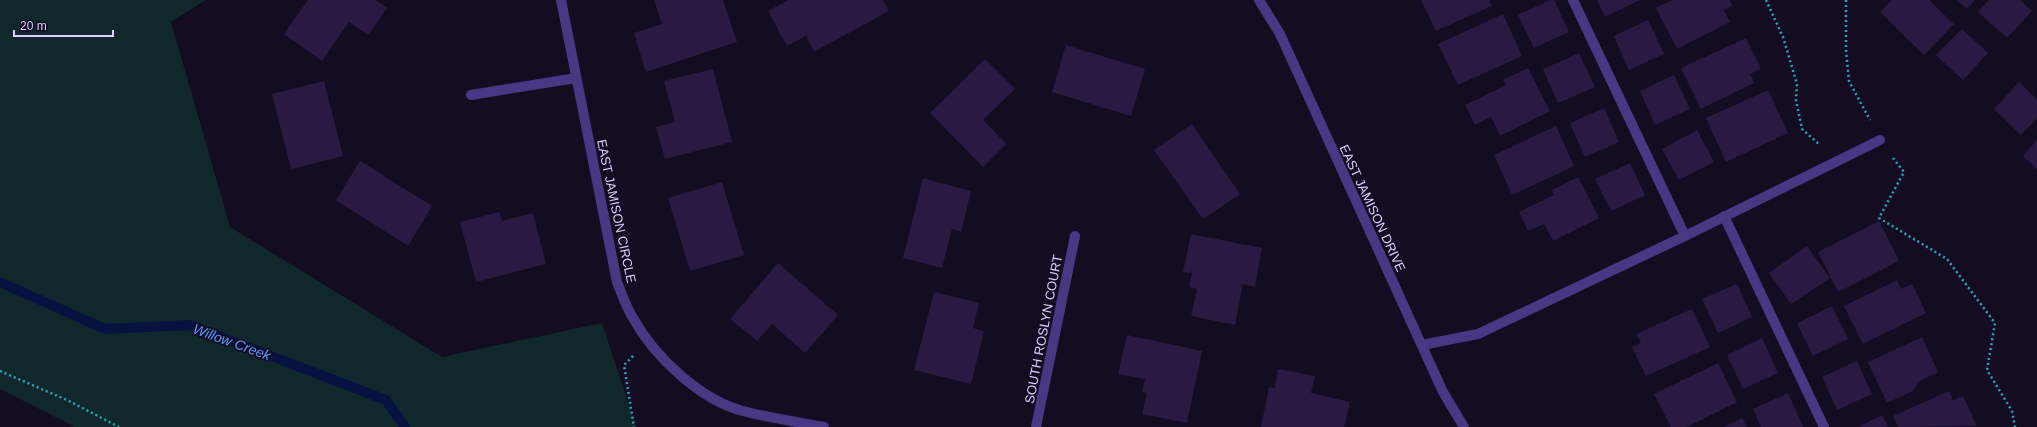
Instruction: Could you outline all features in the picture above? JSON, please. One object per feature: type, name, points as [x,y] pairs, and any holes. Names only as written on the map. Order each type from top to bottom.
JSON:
[{"type":"street","name":"EAST JAMISON CIRCLE","points":[[561,0],[617,282],[632,318],[648,342],[668,365],[708,396],[741,411],[824,427]]},
{"type":"street","name":"EAST JAMISON DRIVE","points":[[1259,0],[1280,34],[1443,392],[1464,427]]},
{"type":"street","points":[[1574,0],[1685,236]]},
{"type":"street","points":[[471,95],[576,78]]},
{"type":"street","points":[[1422,346],[1478,334],[1685,236],[1880,140]]},
{"type":"street","points":[[1724,216],[1824,427]]},
{"type":"street","name":"SOUTH ROSLYN COURT","points":[[1036,427],[1075,236]]},
{"type":"path","points":[[1766,0],[1783,37],[1798,84],[1796,100],[1802,129],[1817,140],[1832,163]]},
{"type":"path","points":[[1846,0],[1846,51],[1849,81],[1880,140],[1904,172],[1879,218],[1947,259],[1995,323],[1987,370],[2012,411],[2015,427]]},
{"type":"path","points":[[634,427],[624,365],[648,342]]},
{"type":"path","points":[[0,371],[69,401],[119,427]]},
{"type":"green space","points":[[0,0],[206,0],[171,22],[230,227],[442,357],[602,323],[636,427],[75,427],[0,389]]},
{"type":"building","points":[[308,0],[375,0],[387,8],[368,35],[349,22],[322,61],[284,34]]},
{"type":"building","points":[[654,0],[723,0],[737,42],[646,72],[634,33],[662,24]]},
{"type":"building","points":[[788,0],[883,0],[889,11],[814,52],[806,36],[787,46],[768,11]]},
{"type":"building","points":[[1421,0],[1489,0],[1492,6],[1436,31]]},
{"type":"building","points":[[1550,0],[1554,0],[1569,32],[1534,48],[1518,15]]},
{"type":"building","points":[[1597,0],[1640,0],[1605,17]]},
{"type":"building","points":[[1672,0],[1730,0],[1732,6],[1724,10],[1730,22],[1677,49],[1656,8]]},
{"type":"building","points":[[1892,0],[1929,0],[1954,24],[1924,55],[1880,12]]},
{"type":"building","points":[[1957,0],[1975,0],[1967,9]]},
{"type":"building","points":[[1989,0],[2020,0],[2032,11],[2007,38],[1978,12]]},
{"type":"building","points":[[1503,14],[1522,56],[1458,85],[1438,44]]},
{"type":"building","points":[[1648,20],[1664,54],[1629,70],[1614,36]]},
{"type":"building","points":[[1962,29],[1988,53],[1963,80],[1936,55]]},
{"type":"building","points":[[1746,38],[1761,69],[1750,74],[1754,83],[1701,109],[1681,68]]},
{"type":"building","points":[[1066,45],[1145,69],[1131,116],[1052,92]]},
{"type":"building","points":[[1579,53],[1595,87],[1558,103],[1543,69]]},
{"type":"building","points":[[985,59],[1015,89],[983,120],[1006,144],[983,167],[930,113]]},
{"type":"building","points":[[1528,68],[1550,111],[1500,136],[1491,117],[1475,125],[1465,105],[1506,85],[1503,80]]},
{"type":"building","points":[[713,69],[732,142],[665,159],[656,127],[675,122],[664,81]]},
{"type":"building","points":[[1674,75],[1690,109],[1655,125],[1640,91]]},
{"type":"building","points":[[324,81],[343,156],[291,169],[272,94]]},
{"type":"building","points":[[2019,82],[2037,99],[2037,118],[2021,135],[1994,109]]},
{"type":"building","points":[[1768,90],[1788,133],[1726,162],[1706,118]]},
{"type":"building","points":[[1604,108],[1619,142],[1585,157],[1570,123]]},
{"type":"building","points":[[1192,124],[1240,194],[1203,219],[1154,150]]},
{"type":"building","points":[[1556,126],[1574,166],[1512,195],[1494,155]]},
{"type":"building","points":[[1697,130],[1714,162],[1679,180],[1662,149]]},
{"type":"building","points":[[2037,140],[2037,169],[2023,156]]},
{"type":"building","points":[[360,161],[432,206],[408,246],[336,200]]},
{"type":"building","points":[[1630,163],[1645,195],[1611,211],[1595,179]]},
{"type":"building","points":[[1578,177],[1599,218],[1553,241],[1544,224],[1528,231],[1519,212],[1554,195],[1552,190]]},
{"type":"building","points":[[923,178],[971,191],[961,232],[952,229],[942,268],[903,258]]},
{"type":"building","points":[[722,182],[744,255],[690,271],[668,198]]},
{"type":"building","points":[[499,212],[502,221],[533,213],[546,264],[476,282],[460,222]]},
{"type":"building","points":[[1879,221],[1899,261],[1838,292],[1818,252]]},
{"type":"building","points":[[1191,234],[1262,248],[1255,287],[1243,284],[1235,325],[1191,316],[1197,289],[1189,287],[1192,273],[1183,272]]},
{"type":"building","points":[[1807,246],[1830,278],[1791,304],[1769,273]]},
{"type":"building","points":[[778,263],[838,315],[805,353],[772,324],[757,341],[730,319]]},
{"type":"building","points":[[1897,280],[1901,289],[1912,284],[1926,313],[1863,344],[1844,306]]},
{"type":"building","points":[[1737,284],[1752,317],[1718,333],[1702,299]]},
{"type":"building","points":[[934,292],[979,303],[973,328],[984,331],[971,384],[914,370]]},
{"type":"building","points":[[1832,306],[1848,339],[1813,356],[1797,323]]},
{"type":"building","points":[[1692,309],[1710,347],[1646,376],[1632,347],[1641,343],[1636,334]]},
{"type":"building","points":[[1127,335],[1202,351],[1187,423],[1142,414],[1147,393],[1142,392],[1145,379],[1118,374]]},
{"type":"building","points":[[1922,337],[1938,372],[1918,382],[1913,391],[1887,403],[1868,362]]},
{"type":"building","points":[[1762,338],[1778,373],[1743,389],[1727,355]]},
{"type":"building","points":[[1857,361],[1872,394],[1837,410],[1822,377]]},
{"type":"building","points":[[1718,363],[1737,402],[1687,427],[1671,427],[1654,394]]},
{"type":"building","points":[[1278,369],[1315,376],[1311,393],[1350,402],[1344,427],[1261,427],[1269,387],[1275,388]]},
{"type":"building","points":[[1949,391],[1953,400],[1963,396],[1977,426],[1898,427],[1893,416]]},
{"type":"building","points":[[1788,393],[1803,427],[1761,427],[1753,409]]},
{"type":"building","points":[[1882,415],[1888,427],[1858,427]]},
{"type":"building","points":[[1742,418],[1747,427],[1724,427]]},
{"type":"waterway","name":"Willow Creek","points":[[0,282],[105,329],[190,325],[386,400],[405,427]]}]
